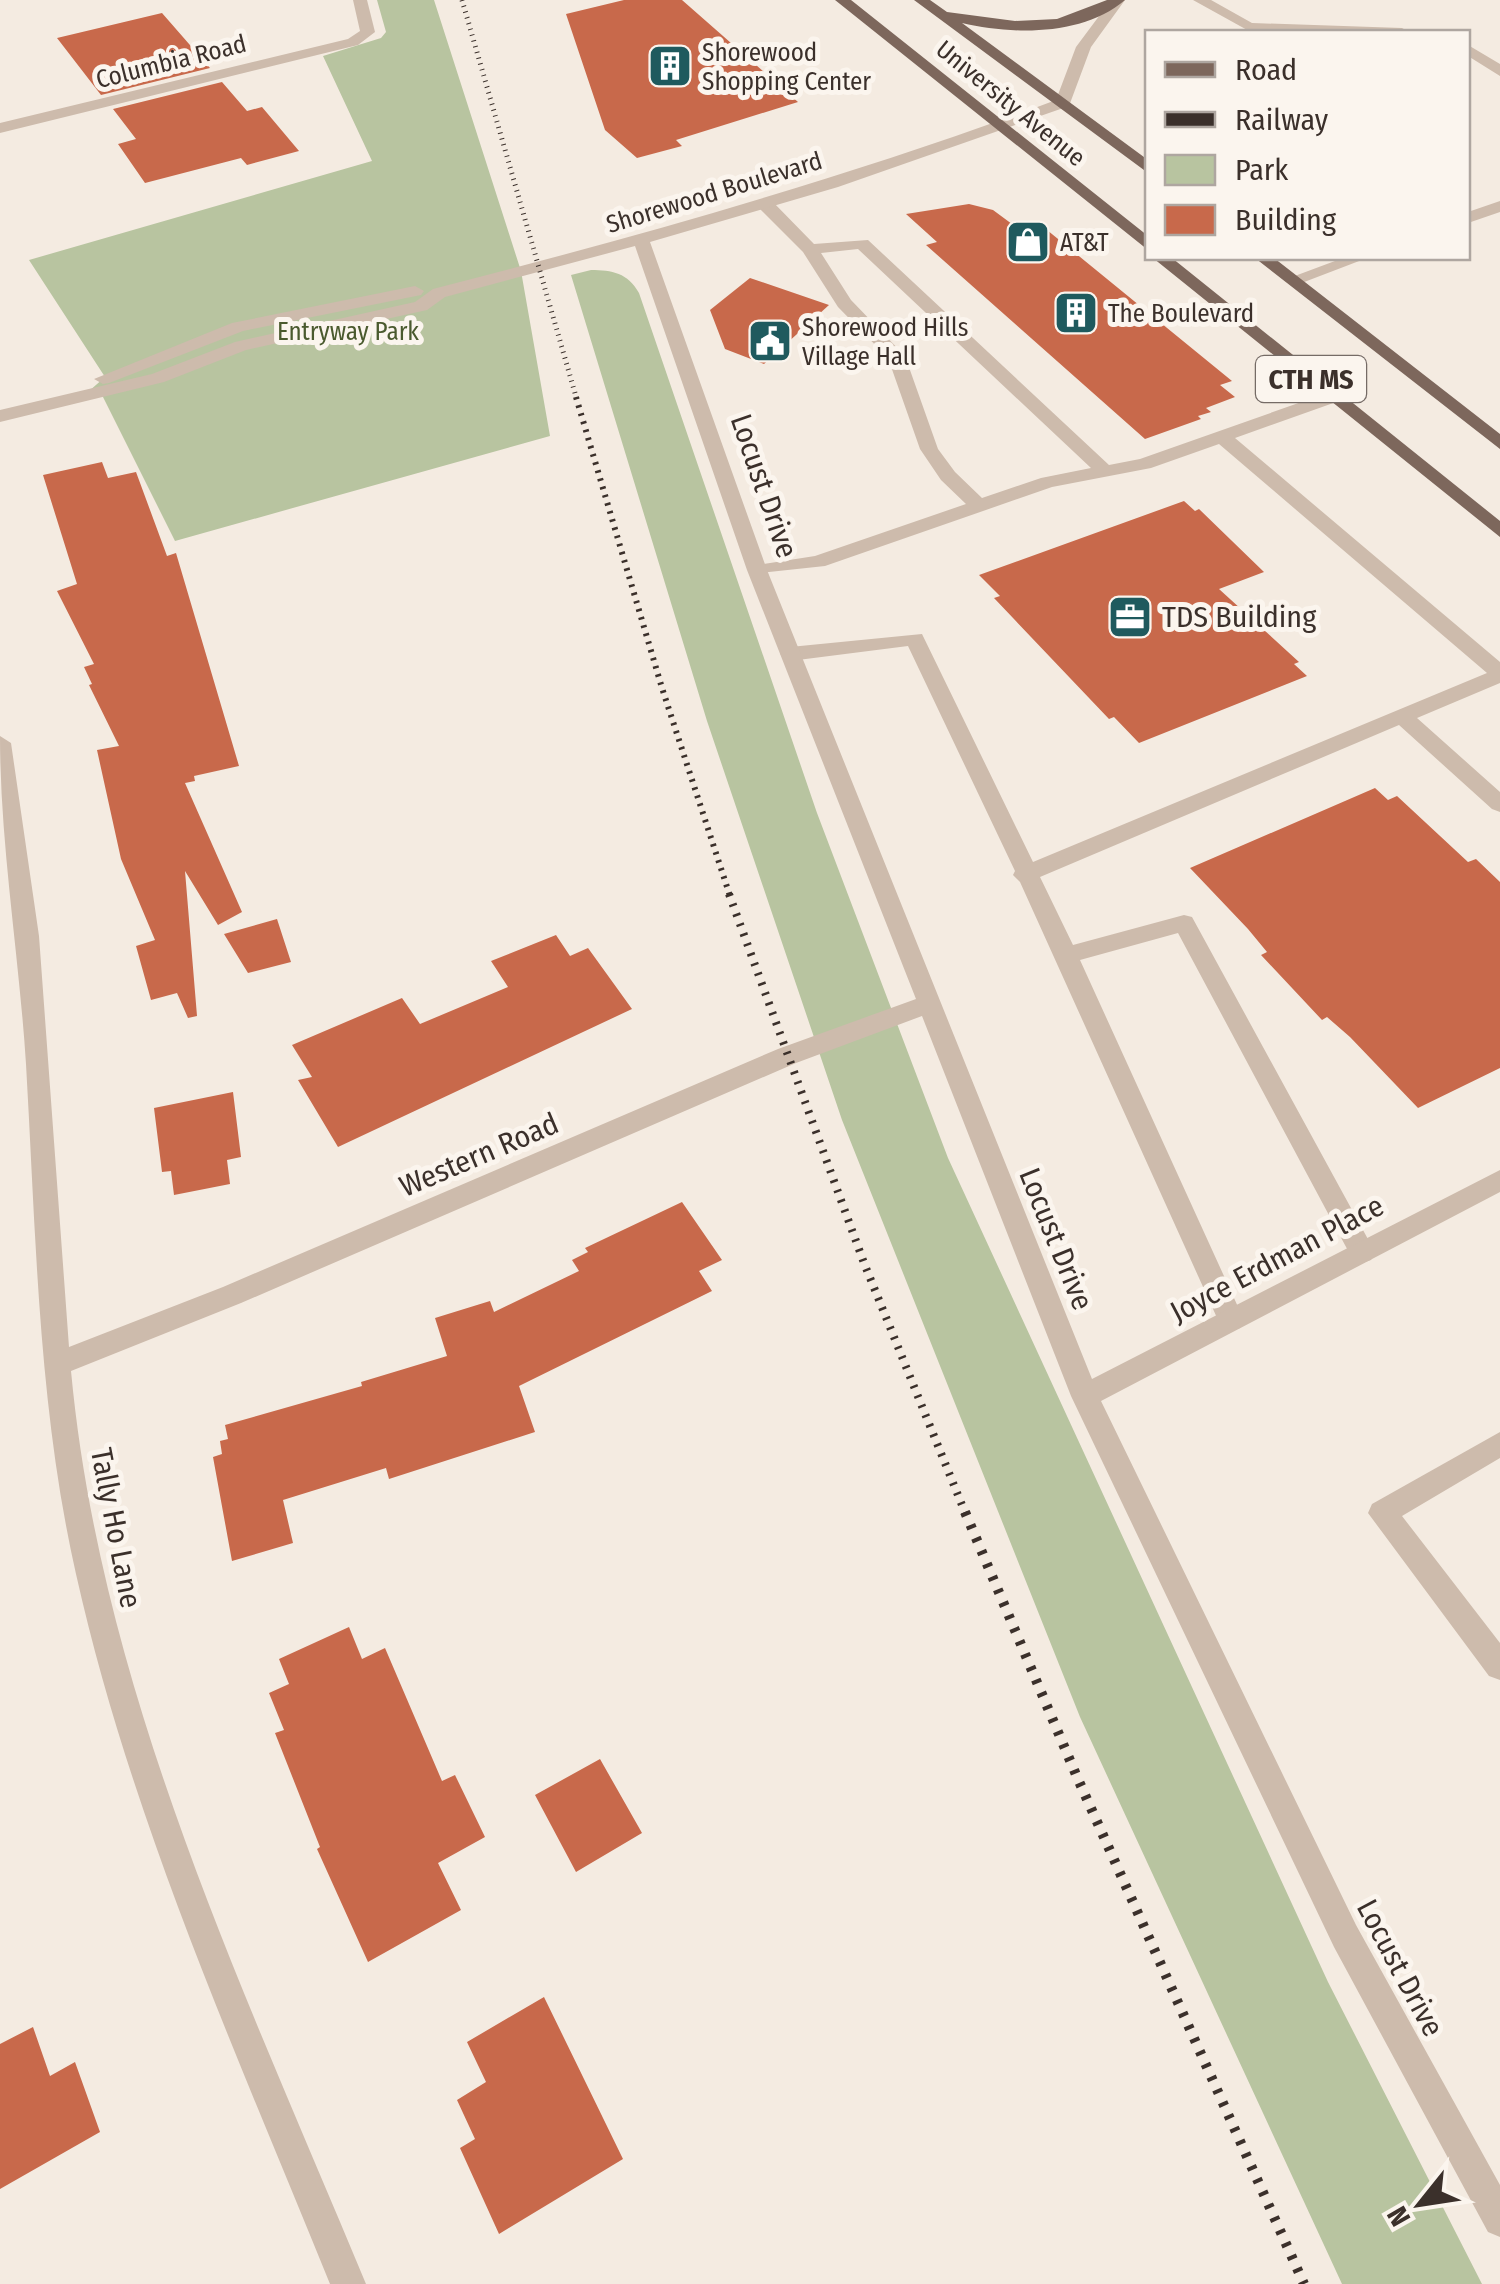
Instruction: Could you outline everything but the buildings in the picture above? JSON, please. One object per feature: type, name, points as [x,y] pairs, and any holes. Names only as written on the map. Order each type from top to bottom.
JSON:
[{"type":"main road","name":"University Avenue","points":[[842,0],[1145,244]]},
{"type":"main road","name":"University Avenue","points":[[921,0],[1145,166]]},
{"type":"main road","points":[[938,12],[980,22],[1034,27],[1076,21],[1118,0]]},
{"type":"main road","name":"CTH MS","points":[[1164,260],[1500,531]]},
{"type":"main road","name":"CTH MS","points":[[1267,260],[1500,443]]},
{"type":"street","name":"Columbia Road","points":[[0,128],[354,42],[368,32],[360,0]]},
{"type":"street","points":[[1063,103],[1084,47],[1118,0]]},
{"type":"street","points":[[1200,0],[1249,27],[1341,30]]},
{"type":"street","points":[[1470,51],[1500,71]]},
{"type":"street","name":"Shorewood Boulevard","points":[[0,416],[158,378],[242,346],[421,306],[439,293],[642,242],[1001,127],[1063,103]]},
{"type":"street","points":[[765,204],[810,249],[844,302],[896,356],[929,449],[948,476],[977,504]]},
{"type":"street","points":[[1470,217],[1500,206]]},
{"type":"street","name":"Locust Drive","points":[[642,242],[790,654],[1085,1396],[1345,1936],[1500,2220]]},
{"type":"street","points":[[810,249],[862,244],[1103,468]]},
{"type":"street","points":[[1293,280],[1352,260]]},
{"type":"street","points":[[758,570],[818,562],[977,504],[1103,468],[1144,464],[1333,397]]},
{"type":"street","points":[[1024,875],[1500,674],[1223,436]]},
{"type":"street","points":[[790,654],[915,640],[1066,956],[1231,1320]]},
{"type":"street","points":[[1402,716],[1500,804]]},
{"type":"street","name":"Tally Ho Lane","points":[[0,743],[27,937],[57,1364],[69,1468],[109,1656],[159,1818],[348,2284]]},
{"type":"street","points":[[1066,956],[1184,923],[1362,1252]]},
{"type":"street","name":"Western Road","points":[[57,1364],[248,1288],[787,1056],[927,1005]]},
{"type":"street","name":"Joyce Erdman Place","points":[[1085,1396],[1500,1180]]},
{"type":"street","points":[[1500,1444],[1382,1513],[1500,1666]]},
{"type":"green space","name":"Entryway Park","points":[[377,0],[434,0],[521,271],[550,436],[175,541],[101,393],[88,392],[105,377],[29,260],[372,161],[323,56],[381,38],[386,32]]},
{"type":"green space","points":[[591,270],[619,274],[639,293],[817,813],[948,1158],[1328,1982],[1482,2284],[1342,2284],[1080,1717],[842,1120],[707,721],[571,275]]},
{"type":"railway","points":[[462,0],[577,400]]},
{"type":"railway","points":[[576,397],[662,688],[730,896]]},
{"type":"railway","points":[[729,894],[864,1263],[966,1515]]},
{"type":"railway","points":[[965,1512],[1077,1777],[1304,2284]]},
{"type":"place","name":"Shorewood Shopping Center","points":[[670,66]]},
{"type":"place","name":"AT&T","points":[[1028,242]]},
{"type":"place","name":"The Boulevard","points":[[1076,313]]},
{"type":"place","name":"Shorewood Hills Village Hall","points":[[770,341]]},
{"type":"place","name":"TDS Building","points":[[1130,617]]}]
